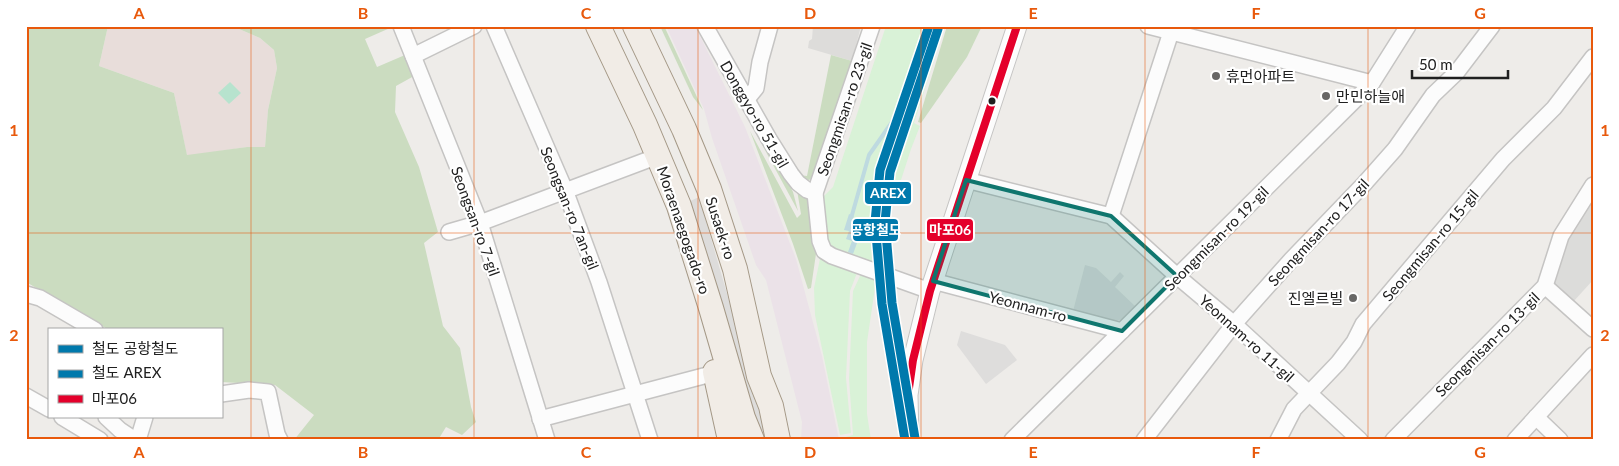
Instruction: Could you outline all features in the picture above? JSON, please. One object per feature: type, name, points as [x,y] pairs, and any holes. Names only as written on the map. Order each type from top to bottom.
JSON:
[{"type":"main road","points":[[588,26],[620,91],[650,159],[672,219],[716,373],[730,440]]},
{"type":"main road","name":"Moraenaegogado-ro","points":[[598,26],[685,203],[719,284],[748,390],[766,440]]},
{"type":"main road","name":"Moraenaegogado-ro","points":[[615,26],[662,126],[685,203],[711,308],[743,418],[752,440]]},
{"type":"main road","name":"Susaek-ro","points":[[636,26],[684,129],[709,189],[735,269],[759,376],[771,406],[778,440]]},
{"type":"street","name":"Seongsan-ro 7-gil","points":[[401,26],[480,223],[547,440]]},
{"type":"street","points":[[413,56],[474,26]]},
{"type":"street","name":"Seongsan-ro 7an-gil","points":[[494,26],[565,190],[599,282],[636,394]]},
{"type":"street","name":"Donggyo-ro 51-gil","points":[[705,26],[791,174],[798,183],[815,193]]},
{"type":"street","points":[[747,100],[756,88],[760,62],[770,26]]},
{"type":"street","name":"Seongmisan-ro 23-gil","points":[[815,193],[872,26]]},
{"type":"street","points":[[909,440],[908,395],[913,360],[931,286],[1017,26]]},
{"type":"street","points":[[1148,26],[1172,29],[1372,83]]},
{"type":"street","name":"Seongmisan-ro 19-gil","points":[[1012,440],[1372,83],[1408,26]]},
{"type":"street","name":"Seongmisan-ro 17-gil","points":[[1144,440],[1234,324],[1290,260],[1364,184],[1395,149],[1433,95],[1456,72],[1492,26]]},
{"type":"street","points":[[1111,216],[1172,29]]},
{"type":"street","name":"Seongmisan-ro 15-gil","points":[[1278,440],[1289,416],[1338,362],[1354,342],[1363,324],[1503,160],[1554,108],[1593,57]]},
{"type":"street","points":[[448,232],[480,223],[650,159]]},
{"type":"street","name":"Yeonnam-ro 11-gil","points":[[966,180],[1111,216],[1177,276],[1234,324],[1360,440]]},
{"type":"street","name":"Seongmisan-ro 13-gil","points":[[1393,440],[1545,286],[1561,236],[1593,185]]},
{"type":"street","name":"Yeonnam-ro","points":[[815,193],[820,242],[824,251],[832,256],[931,286],[1122,331]]},
{"type":"street","points":[[1545,286],[1593,329]]},
{"type":"street","points":[[26,294],[40,298],[92,328]]},
{"type":"street","points":[[1515,440],[1593,355]]},
{"type":"street","points":[[540,419],[716,373]]},
{"type":"street","points":[[222,394],[249,390],[268,392],[276,438]]},
{"type":"street","points":[[636,394],[650,440]]},
{"type":"street","points":[[26,396],[48,408]]},
{"type":"street","points":[[1536,417],[1560,440]]},
{"type":"street","points":[[64,418],[100,440]]},
{"type":"street","points":[[107,418],[120,430],[137,440],[145,418]]},
{"type":"highlighted area","points":[[966,180],[1111,216],[1177,276],[1122,331],[933,281]]},
{"type":"shaded area","points":[[108,26],[232,26],[260,38],[274,50],[277,68],[268,110],[265,147],[247,147],[187,156],[174,93],[99,66]]},
{"type":"shaded area","points":[[666,26],[695,26],[745,127],[796,259],[822,356],[839,440],[801,440],[802,422],[766,280],[756,265],[712,138],[704,109]]},
{"type":"shaded area","points":[[813,26],[861,26],[852,61],[808,48],[809,41],[812,39]]},
{"type":"shaded area","points":[[1593,198],[1593,280],[1573,302],[1556,288],[1553,279],[1566,238]]},
{"type":"shaded area","points":[[1085,265],[1096,268],[1111,282],[1120,272],[1124,276],[1115,287],[1136,307],[1124,319],[1114,321],[1073,311]]},
{"type":"shaded area","points":[[961,331],[1005,345],[1017,360],[986,384],[957,345]]},
{"type":"green space","points":[[26,26],[108,26],[99,66],[174,93],[187,155],[247,147],[265,147],[268,110],[277,68],[274,50],[260,38],[232,26],[389,26],[390,28],[365,39],[377,67],[405,55],[414,76],[396,86],[395,112],[419,167],[438,232],[424,243],[443,326],[460,348],[471,407],[476,422],[462,435],[446,427],[438,440],[294,440],[314,415],[275,385],[222,382],[222,328],[106,328],[26,282]]},
{"type":"green space","points":[[660,26],[664,26],[703,110],[693,97]]},
{"type":"green space","points":[[698,26],[766,140],[793,192],[798,211]]},
{"type":"green space","points":[[886,26],[945,26],[914,123],[920,126],[874,264],[862,260],[850,291],[846,378],[851,433],[840,435],[815,315],[814,288],[823,244],[823,197],[833,187]]},
{"type":"green space","points":[[947,26],[981,28],[967,57],[921,123],[918,122]]},
{"type":"green space","points":[[831,55],[852,61],[813,177],[809,180],[803,179],[798,175],[807,176]]},
{"type":"green space","points":[[230,82],[241,93],[229,104],[218,93]]},
{"type":"green space","points":[[750,131],[797,218],[801,214],[797,190],[812,197],[817,247],[811,288],[808,289]]},
{"type":"green space","points":[[861,274],[876,281],[867,342],[867,414],[871,440],[842,440],[842,438],[853,435],[849,379],[853,291]]},
{"type":"water","points":[[849,214],[854,216],[851,223],[856,225],[854,233],[860,235],[853,254],[848,252],[852,241],[846,239],[849,231],[844,230]]},
{"type":"pier","points":[[699,197],[752,380],[774,440],[742,440],[673,209]]},
{"type":"waterway","points":[[852,215],[869,155],[906,102],[931,26]]},
{"type":"rail line","name":"공항철도","points":[[905,440],[882,304],[875,222],[880,170],[929,26]]},
{"type":"rail line","name":"AREX","points":[[915,438],[892,303],[885,222],[890,172],[938,29]]},
{"type":"transit line","name":"마포06","points":[[909,440],[908,395],[913,360],[930,291],[1017,26]]},
{"type":"place","name":"휴먼아파트","points":[[1216,76]]},
{"type":"place","name":"만민하늘애","points":[[1326,96]]},
{"type":"place","name":"진엘르빌","points":[[1353,298]]}]
